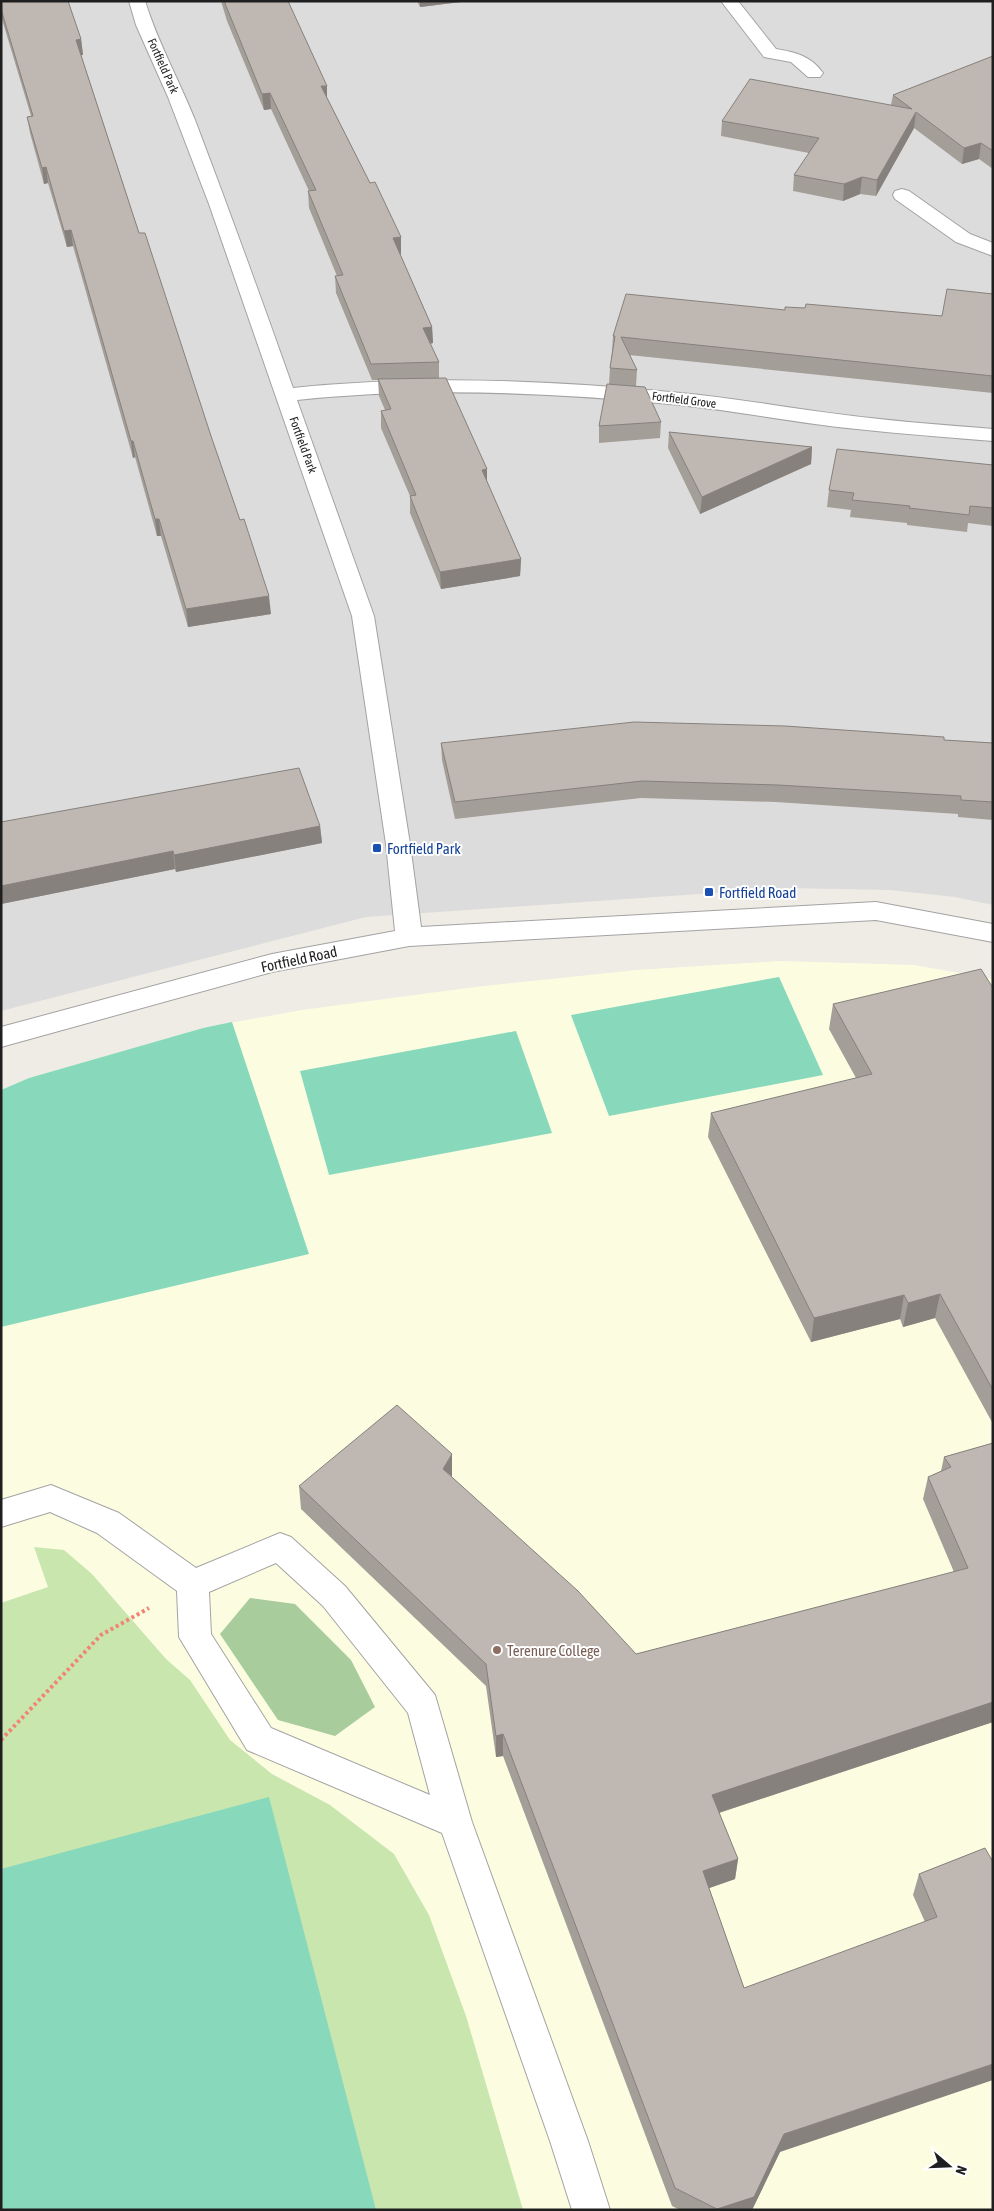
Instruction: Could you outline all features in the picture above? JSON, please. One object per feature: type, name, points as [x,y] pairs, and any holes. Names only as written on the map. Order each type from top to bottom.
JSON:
[{"type":"street","points":[[729,1],[770,53],[797,58],[814,73]]},
{"type":"street","name":"Fortfield Park","points":[[141,2],[144,25],[177,97],[218,204],[363,616],[398,844],[409,937]]},
{"type":"street","points":[[902,195],[963,238],[993,250]]},
{"type":"street","name":"Fortfield Grove","points":[[285,395],[362,387],[424,386],[571,390],[672,398],[856,423],[993,435]]},
{"type":"street","name":"Fortfield Road","points":[[1,1037],[272,963],[409,937],[876,911],[993,933]]},
{"type":"street","points":[[1,1514],[51,1498],[108,1523],[193,1584]]},
{"type":"street","points":[[193,1584],[280,1547],[334,1596],[423,1706],[455,1822],[569,2141],[590,2210]]},
{"type":"street","points":[[193,1584],[195,1637],[259,1739],[455,1822]]},
{"type":"path","points":[[1,1740],[101,1635],[193,1584]]},
{"type":"shaded area","points":[[1,1],[993,1],[993,905],[955,897],[890,890],[786,888],[366,917],[1,1011]]},
{"type":"shaded area","name":"Terenure College","points":[[780,961],[914,965],[993,979],[993,2210],[1,2210],[1,1090],[29,1078],[203,1028],[302,1010],[475,987],[637,970]]},
{"type":"green space","points":[[779,977],[823,1075],[609,1116],[571,1015]]},
{"type":"green space","points":[[232,1022],[309,1254],[1,1327],[1,1090],[29,1078],[203,1028]]},
{"type":"green space","points":[[516,1031],[552,1133],[329,1175],[300,1071]]},
{"type":"green space","points":[[34,1547],[64,1550],[92,1574],[166,1659],[190,1680],[230,1740],[272,1774],[330,1805],[394,1854],[429,1915],[466,2016],[523,2210],[1,2210],[1,1603],[48,1587]]},
{"type":"green space","points":[[250,1598],[295,1604],[351,1660],[375,1707],[335,1736],[278,1720],[220,1634]]},
{"type":"green space","points":[[269,1797],[376,2210],[1,2210],[1,1869]]},
{"type":"building","points":[[1,1],[68,1],[81,39],[76,40],[139,233],[145,233],[211,436],[240,520],[244,519],[269,596],[186,609],[159,519],[155,519],[133,441],[131,441],[71,230],[64,231],[46,167],[42,168],[27,117],[33,116],[1,9]]},
{"type":"building","points":[[224,1],[288,1],[327,86],[321,86],[370,183],[375,182],[401,237],[393,238],[432,327],[423,328],[439,362],[371,364],[335,276],[343,275],[308,191],[316,190],[270,93],[262,94]]},
{"type":"building","points":[[993,56],[993,151],[981,143],[964,148],[916,112],[877,180],[862,177],[844,184],[794,175],[819,138],[722,121],[750,79],[912,109],[893,95]]},
{"type":"building","points":[[947,289],[993,294],[993,376],[621,337],[637,370],[610,368],[615,336],[613,336],[626,294],[785,310],[785,307],[805,308],[806,304],[942,316]]},
{"type":"building","points":[[446,378],[487,469],[482,470],[521,559],[440,572],[410,496],[416,495],[381,411],[391,409],[378,379]]},
{"type":"building","points":[[607,384],[645,387],[661,422],[599,426]]},
{"type":"building","points":[[669,432],[812,447],[702,497]]},
{"type":"building","points":[[837,449],[993,465],[993,508],[970,506],[969,515],[852,500],[854,493],[829,490]]},
{"type":"building","points":[[634,722],[785,726],[944,737],[944,740],[993,743],[993,802],[961,800],[961,796],[778,785],[642,781],[455,802],[441,743]]},
{"type":"building","points":[[299,768],[320,826],[174,855],[173,851],[1,886],[1,822]]},
{"type":"building","points":[[981,969],[993,988],[993,1390],[940,1294],[908,1303],[904,1295],[814,1318],[711,1113],[872,1074],[833,1004]]},
{"type":"building","points":[[397,1405],[452,1454],[443,1469],[578,1591],[636,1654],[968,1568],[928,1477],[951,1467],[944,1457],[993,1443],[993,1702],[712,1795],[738,1859],[703,1871],[744,1988],[937,1917],[919,1874],[985,1848],[993,1862],[993,2064],[784,2134],[754,2197],[717,2209],[675,2188],[503,1734],[496,1736],[486,1664],[299,1486]]},
{"type":"place","name":"Fortfield Park","points":[[377,848]]},
{"type":"place","name":"Fortfield Road","points":[[709,892]]},
{"type":"place","name":"Terenure College","points":[[497,1650]]}]
